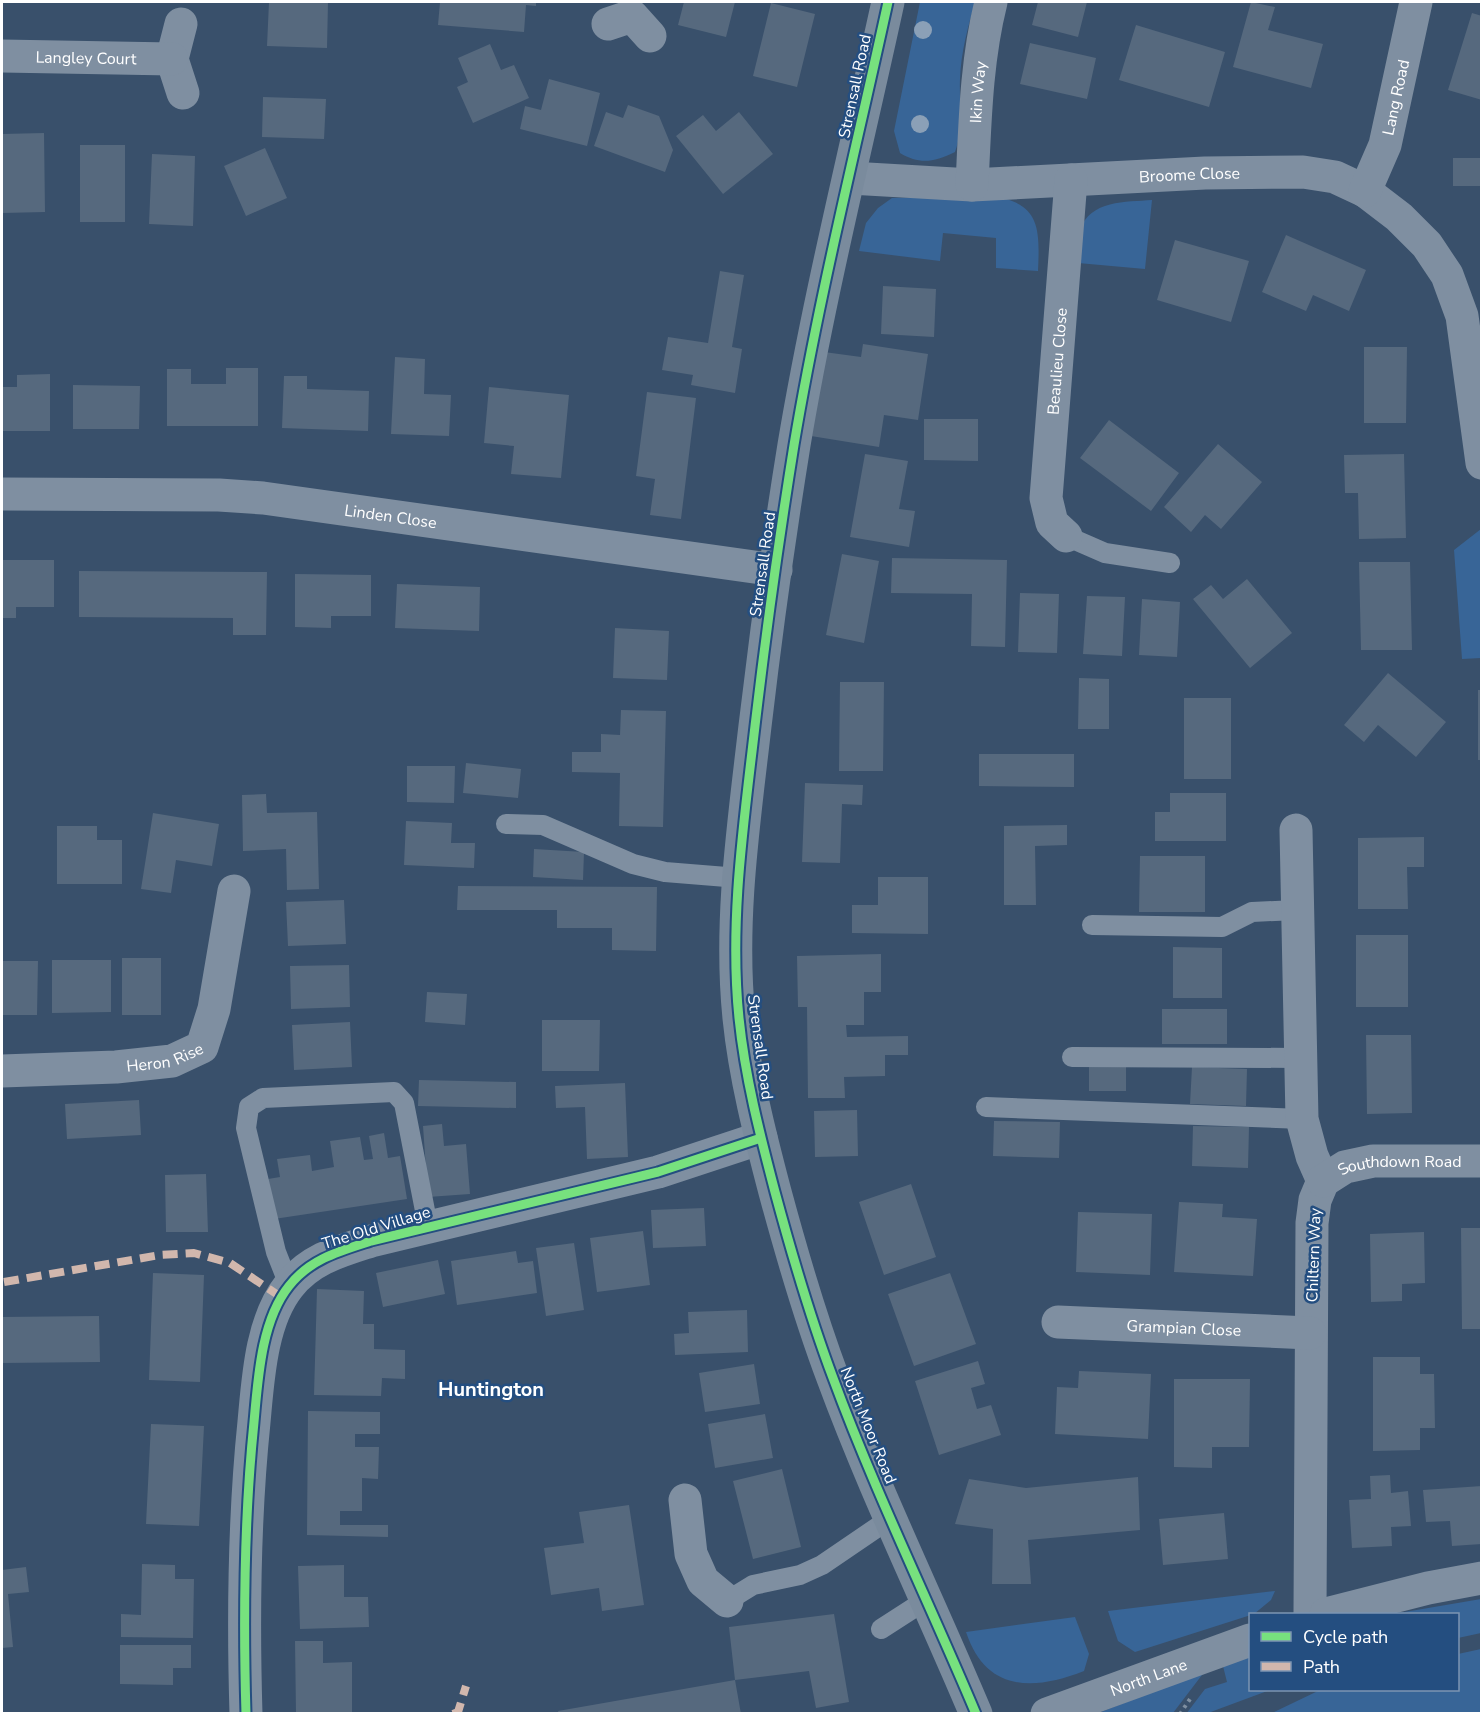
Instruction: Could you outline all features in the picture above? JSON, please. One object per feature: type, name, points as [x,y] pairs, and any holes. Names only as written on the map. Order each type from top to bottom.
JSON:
[{"type":"street","name":"Strensall Road","points":[[761,1138],[739,1019],[736,958],[739,878],[758,704],[794,444],[888,2]]},
{"type":"street","name":"Ikin Way","points":[[972,185],[977,80],[982,39],[991,2]]},
{"type":"street","name":"Lang Road","points":[[1365,190],[1385,145],[1416,2]]},
{"type":"street","points":[[182,24],[172,59],[183,93]]},
{"type":"street","name":"Langley Court","points":[[2,56],[172,59]]},
{"type":"street","name":"Broome Close","points":[[850,178],[972,185],[1206,173],[1303,172],[1335,177],[1365,190],[1427,245],[1472,312],[1482,463]]},
{"type":"street","name":"Beaulieu Close","points":[[1065,536],[1052,523],[1046,498],[1071,180]]},
{"type":"street","name":"Linden Close","points":[[2,494],[219,495],[263,498],[776,570]]},
{"type":"street","points":[[1296,830],[1302,1119],[1312,1156],[1323,1181]]},
{"type":"street","name":"Heron Rise","points":[[2,1071],[116,1067],[172,1061],[202,1047],[214,1009],[234,891]]},
{"type":"street","name":"The Old Village","points":[[246,1713],[244,1558],[246,1504],[255,1409],[269,1329],[281,1297],[289,1285],[304,1269],[326,1256],[428,1226],[658,1172],[761,1138]]},
{"type":"street","name":"North Moor Road","points":[[761,1138],[797,1272],[860,1448],[976,1713]]},
{"type":"street","name":"Southdown Road","points":[[1323,1181],[1346,1167],[1373,1161],[1482,1161]]},
{"type":"street","name":"Chiltern Way","points":[[1310,1613],[1312,1223],[1315,1200],[1323,1181]]},
{"type":"street","name":"Grampian Close","points":[[1058,1322],[1310,1333]]},
{"type":"street","points":[[686,1500],[691,1554],[703,1581],[728,1601]]},
{"type":"street","points":[[1330,1613],[1428,1588],[1482,1578]]},
{"type":"street","name":"North Lane","points":[[1047,1713],[1249,1641]]},
{"type":"lane","points":[[1065,536],[1105,554],[1170,563]]},
{"type":"lane","points":[[506,824],[543,825],[633,864],[665,873],[739,878]]},
{"type":"lane","points":[[1092,925],[1222,927],[1252,912],[1296,910]]},
{"type":"lane","points":[[1072,1057],[1299,1058]]},
{"type":"lane","points":[[289,1285],[276,1252],[246,1128],[249,1107],[263,1098],[394,1092],[404,1103],[428,1226]]},
{"type":"lane","points":[[986,1107],[1302,1119]]},
{"type":"lane","points":[[728,1601],[753,1585],[800,1575],[822,1565],[891,1518]]},
{"type":"lane","points":[[881,1629],[926,1600]]},
{"type":"shaded area","points":[[920,2],[975,2],[962,59],[958,143],[955,152],[927,161],[907,157],[900,153],[894,131]]},
{"type":"shaded area","points":[[988,196],[1018,204],[1027,210],[1033,219],[1037,229],[1038,271],[996,268],[996,238],[943,233],[940,261],[859,251],[866,223],[878,208],[892,198]]},
{"type":"shaded area","points":[[1152,200],[1145,269],[1078,263],[1080,230],[1092,213],[1110,204]]},
{"type":"shaded area","points":[[1481,529],[1481,658],[1462,659],[1454,550]]},
{"type":"shaded area","points":[[1275,1591],[1271,1600],[1255,1613],[1249,1613],[1249,1616],[1135,1652],[1118,1641],[1108,1611]]},
{"type":"shaded area","points":[[1481,1599],[1481,1633],[1459,1638],[1459,1613],[1399,1613]]},
{"type":"shaded area","points":[[1075,1617],[1089,1654],[1084,1671],[1047,1682],[1013,1682],[999,1676],[986,1666],[975,1652],[966,1632]]},
{"type":"shaded area","points":[[1481,1649],[1481,1713],[1272,1713],[1318,1691],[1459,1691],[1459,1654]]},
{"type":"shaded area","points":[[1249,1656],[1249,1691],[1267,1691],[1208,1713],[1186,1714],[1205,1689],[1227,1682],[1223,1666]]},
{"type":"shaded area","points":[[1205,1671],[1173,1713],[1096,1714]]},
{"type":"building","points":[[269,2],[328,2],[327,48],[267,46]]},
{"type":"building","points":[[440,2],[536,2],[536,6],[526,5],[524,32],[438,25]]},
{"type":"building","points":[[684,2],[735,2],[726,37],[678,25]]},
{"type":"building","points":[[1038,2],[1087,2],[1078,37],[1032,25]]},
{"type":"building","points":[[1251,2],[1275,7],[1268,30],[1323,44],[1311,88],[1233,67]]},
{"type":"building","points":[[771,3],[815,14],[797,87],[753,76]]},
{"type":"building","points":[[1472,13],[1482,16],[1482,100],[1448,90]]},
{"type":"building","points":[[1136,25],[1225,52],[1209,107],[1119,80]]},
{"type":"building","points":[[1030,43],[1096,58],[1087,99],[1020,84]]},
{"type":"building","points":[[490,44],[501,70],[514,65],[529,98],[473,123],[457,87],[468,82],[458,58]]},
{"type":"building","points":[[549,79],[600,93],[587,146],[520,129],[525,106],[541,110]]},
{"type":"building","points":[[263,97],[326,99],[324,139],[262,137]]},
{"type":"building","points":[[628,105],[659,116],[673,150],[665,172],[594,146],[606,112],[623,118]]},
{"type":"building","points":[[739,112],[773,154],[723,194],[676,136],[703,115],[716,131]]},
{"type":"building","points":[[44,133],[45,212],[2,213],[2,134]]},
{"type":"building","points":[[80,145],[125,145],[125,222],[80,222]]},
{"type":"building","points":[[265,148],[287,198],[246,216],[224,166]]},
{"type":"building","points":[[152,154],[195,156],[193,226],[149,224]]},
{"type":"building","points":[[1453,158],[1482,158],[1482,186],[1453,186]]},
{"type":"building","points":[[1286,235],[1366,270],[1349,311],[1313,295],[1306,311],[1262,292]]},
{"type":"building","points":[[1175,240],[1249,261],[1231,322],[1157,300]]},
{"type":"building","points":[[720,271],[744,275],[732,347],[742,349],[735,393],[691,385],[693,375],[662,370],[668,337],[708,343]]},
{"type":"building","points":[[883,286],[936,289],[934,337],[881,334]]},
{"type":"building","points":[[863,344],[928,354],[918,420],[884,415],[879,447],[811,436],[824,352],[861,357]]},
{"type":"building","points":[[1364,347],[1407,347],[1406,423],[1364,423]]},
{"type":"building","points":[[395,357],[425,359],[424,394],[451,395],[449,436],[391,434]]},
{"type":"building","points":[[226,368],[258,368],[258,426],[167,426],[167,369],[191,369],[191,384],[226,384]]},
{"type":"building","points":[[50,374],[50,431],[2,431],[2,387],[17,387],[17,375]]},
{"type":"building","points":[[284,376],[307,376],[307,389],[369,391],[368,431],[282,428]]},
{"type":"building","points":[[73,385],[140,386],[139,429],[73,429]]},
{"type":"building","points":[[489,387],[569,395],[561,478],[511,474],[514,446],[484,443]]},
{"type":"building","points":[[647,392],[696,398],[681,519],[650,515],[655,479],[636,476]]},
{"type":"building","points":[[924,419],[978,419],[978,461],[924,460]]},
{"type":"building","points":[[1109,420],[1179,473],[1151,511],[1080,458]]},
{"type":"building","points":[[1218,444],[1262,482],[1221,529],[1205,515],[1191,532],[1164,507]]},
{"type":"building","points":[[865,454],[908,461],[899,509],[915,511],[909,547],[850,537]]},
{"type":"building","points":[[1404,454],[1406,538],[1359,539],[1358,493],[1345,493],[1344,455]]},
{"type":"building","points":[[842,554],[879,561],[864,643],[826,635]]},
{"type":"building","points":[[892,558],[1007,560],[1005,647],[971,646],[972,594],[891,593]]},
{"type":"building","points":[[2,560],[54,560],[54,607],[16,607],[16,618],[2,618]]},
{"type":"building","points":[[1359,562],[1410,562],[1412,650],[1361,650]]},
{"type":"building","points":[[79,571],[267,572],[266,635],[233,635],[233,618],[79,617]]},
{"type":"building","points":[[295,574],[371,575],[371,616],[331,616],[331,628],[295,627]]},
{"type":"building","points":[[1247,579],[1292,633],[1250,668],[1193,599],[1211,585],[1223,599]]},
{"type":"building","points":[[397,584],[480,587],[479,631],[395,628]]},
{"type":"building","points":[[1020,593],[1059,594],[1057,653],[1018,652]]},
{"type":"building","points":[[1087,596],[1125,597],[1122,656],[1083,654]]},
{"type":"building","points":[[1142,599],[1180,602],[1177,657],[1139,655]]},
{"type":"building","points":[[615,628],[669,631],[667,680],[613,678]]},
{"type":"building","points":[[1388,673],[1446,722],[1416,757],[1378,725],[1364,742],[1344,725]]},
{"type":"building","points":[[1079,678],[1109,679],[1109,729],[1078,729]]},
{"type":"building","points":[[840,682],[884,682],[883,771],[839,771]]},
{"type":"building","points":[[1478,690],[1482,690],[1482,760],[1478,760]]},
{"type":"building","points":[[1184,698],[1231,698],[1231,779],[1184,779]]},
{"type":"building","points":[[621,710],[666,711],[663,827],[619,826],[620,773],[572,772],[572,752],[601,752],[601,734],[620,735]]},
{"type":"building","points":[[979,754],[1074,754],[1074,787],[979,786]]},
{"type":"building","points":[[466,763],[521,769],[518,798],[463,793]]},
{"type":"building","points":[[407,766],[455,766],[454,803],[407,802]]},
{"type":"building","points":[[805,783],[863,785],[862,805],[842,804],[840,863],[802,862]]},
{"type":"building","points":[[1170,793],[1226,793],[1226,841],[1155,841],[1155,812],[1170,812]]},
{"type":"building","points":[[266,794],[267,813],[317,812],[319,889],[287,890],[286,849],[243,851],[242,795]]},
{"type":"building","points":[[153,813],[219,824],[212,866],[176,860],[171,893],[141,889]]},
{"type":"building","points":[[406,821],[452,823],[451,843],[475,843],[474,868],[404,865]]},
{"type":"building","points":[[1067,825],[1067,845],[1035,846],[1036,905],[1004,905],[1004,826]]},
{"type":"building","points":[[57,826],[97,826],[97,840],[122,840],[122,884],[57,884]]},
{"type":"building","points":[[1424,837],[1424,867],[1407,867],[1408,909],[1358,909],[1358,838]]},
{"type":"building","points":[[534,849],[584,852],[583,880],[533,877]]},
{"type":"building","points":[[1140,856],[1205,856],[1205,912],[1139,912]]},
{"type":"building","points":[[878,877],[928,877],[928,934],[852,933],[852,905],[878,905]]},
{"type":"building","points":[[458,886],[657,887],[656,951],[612,950],[612,928],[557,928],[557,910],[457,910]]},
{"type":"building","points":[[344,900],[346,944],[288,946],[286,902]]},
{"type":"building","points":[[1356,935],[1408,935],[1408,1007],[1356,1007]]},
{"type":"building","points":[[1173,947],[1222,948],[1222,998],[1173,998]]},
{"type":"building","points":[[881,954],[881,992],[864,992],[864,1025],[846,1025],[847,1037],[908,1036],[908,1055],[885,1055],[885,1076],[844,1077],[845,1098],[808,1098],[807,1007],[798,1007],[797,956]]},
{"type":"building","points":[[122,958],[161,958],[161,1015],[122,1015]]},
{"type":"building","points":[[52,960],[111,960],[111,1012],[52,1013]]},
{"type":"building","points":[[2,961],[38,961],[37,1015],[2,1015]]},
{"type":"building","points":[[349,965],[350,1007],[291,1009],[290,966]]},
{"type":"building","points":[[427,992],[467,994],[465,1025],[425,1022]]},
{"type":"building","points":[[1162,1009],[1227,1009],[1227,1044],[1162,1044]]},
{"type":"building","points":[[542,1020],[600,1020],[599,1071],[542,1071]]},
{"type":"building","points":[[350,1022],[352,1067],[294,1070],[292,1025]]},
{"type":"building","points":[[1366,1035],[1411,1035],[1412,1113],[1367,1114]]},
{"type":"building","points":[[1089,1064],[1126,1064],[1126,1091],[1089,1091]]},
{"type":"building","points":[[1192,1067],[1247,1069],[1246,1106],[1190,1104]]},
{"type":"building","points":[[419,1080],[516,1082],[516,1108],[418,1106]]},
{"type":"building","points":[[625,1083],[628,1157],[587,1159],[585,1107],[556,1108],[555,1086]]},
{"type":"building","points":[[139,1100],[141,1135],[67,1139],[65,1104]]},
{"type":"building","points":[[857,1110],[858,1156],[815,1157],[814,1111]]},
{"type":"building","points":[[994,1121],[1060,1122],[1059,1158],[993,1156]]},
{"type":"building","points":[[442,1124],[444,1146],[466,1144],[470,1194],[428,1197],[423,1126]]},
{"type":"building","points":[[1193,1126],[1249,1127],[1248,1168],[1192,1166]]},
{"type":"building","points":[[384,1133],[388,1158],[400,1156],[407,1199],[274,1219],[268,1179],[280,1177],[277,1159],[310,1155],[312,1171],[334,1167],[330,1141],[360,1137],[364,1160],[373,1159],[369,1136]]},
{"type":"building","points":[[206,1174],[208,1232],[166,1232],[165,1175]]},
{"type":"building","points":[[911,1184],[936,1257],[884,1275],[859,1202]]},
{"type":"building","points":[[1179,1202],[1223,1204],[1222,1217],[1257,1219],[1253,1276],[1174,1272]]},
{"type":"building","points":[[704,1208],[706,1246],[653,1248],[651,1210]]},
{"type":"building","points":[[1078,1212],[1152,1214],[1150,1275],[1076,1272]]},
{"type":"building","points":[[1461,1228],[1482,1228],[1482,1329],[1462,1329]]},
{"type":"building","points":[[643,1231],[650,1285],[597,1292],[590,1238]]},
{"type":"building","points":[[1424,1232],[1425,1283],[1402,1284],[1402,1301],[1371,1302],[1370,1234]]},
{"type":"building","points":[[574,1243],[584,1310],[546,1316],[536,1248]]},
{"type":"building","points":[[516,1251],[518,1263],[533,1261],[537,1293],[457,1305],[451,1261]]},
{"type":"building","points":[[438,1260],[445,1294],[383,1307],[376,1273]]},
{"type":"building","points":[[153,1273],[204,1275],[200,1382],[149,1380]]},
{"type":"building","points":[[950,1273],[976,1344],[914,1366],[888,1294]]},
{"type":"building","points":[[317,1289],[364,1291],[363,1324],[374,1324],[374,1349],[405,1350],[405,1379],[382,1378],[381,1396],[314,1395]]},
{"type":"building","points":[[747,1310],[748,1352],[675,1355],[674,1334],[689,1333],[688,1312]]},
{"type":"building","points":[[99,1316],[100,1362],[2,1363],[2,1317]]},
{"type":"building","points":[[1373,1357],[1420,1357],[1420,1374],[1434,1374],[1435,1428],[1420,1428],[1420,1450],[1373,1451]]},
{"type":"building","points":[[978,1361],[985,1384],[971,1388],[977,1409],[991,1405],[1001,1435],[939,1455],[915,1381]]},
{"type":"building","points":[[754,1364],[760,1404],[705,1412],[699,1373]]},
{"type":"building","points":[[1079,1371],[1151,1374],[1148,1439],[1055,1434],[1057,1387],[1078,1388]]},
{"type":"building","points":[[1174,1379],[1250,1379],[1249,1447],[1212,1447],[1212,1468],[1174,1467]]},
{"type":"building","points":[[308,1411],[380,1412],[380,1434],[355,1434],[355,1447],[379,1447],[378,1479],[362,1478],[362,1511],[340,1511],[340,1525],[388,1525],[388,1537],[307,1535]]},
{"type":"building","points":[[765,1414],[773,1458],[715,1468],[708,1424]]},
{"type":"building","points":[[151,1424],[204,1426],[199,1526],[146,1524]]},
{"type":"building","points":[[782,1469],[801,1547],[753,1559],[733,1481]]},
{"type":"building","points":[[1390,1475],[1391,1493],[1408,1491],[1411,1526],[1391,1527],[1392,1546],[1352,1548],[1349,1500],[1371,1499],[1370,1476]]},
{"type":"building","points":[[1138,1477],[1140,1530],[1028,1540],[1031,1584],[992,1584],[993,1529],[955,1524],[969,1479],[1026,1488]]},
{"type":"building","points":[[1482,1486],[1482,1544],[1452,1546],[1450,1521],[1426,1522],[1423,1490]]},
{"type":"building","points":[[629,1505],[644,1605],[602,1611],[599,1588],[551,1595],[544,1548],[584,1543],[579,1512]]},
{"type":"building","points":[[1224,1513],[1228,1559],[1163,1565],[1159,1519]]},
{"type":"building","points":[[142,1564],[175,1565],[175,1579],[194,1579],[193,1638],[121,1637],[121,1614],[141,1615]]},
{"type":"building","points":[[344,1565],[344,1597],[368,1597],[369,1627],[300,1629],[298,1566]]},
{"type":"building","points":[[26,1567],[29,1592],[8,1594],[13,1647],[2,1648],[2,1570]]},
{"type":"building","points":[[834,1614],[849,1702],[816,1708],[809,1671],[735,1680],[729,1627]]},
{"type":"building","points":[[295,1641],[323,1641],[323,1663],[352,1662],[352,1714],[296,1714]]},
{"type":"building","points":[[120,1645],[191,1645],[191,1668],[173,1668],[173,1685],[120,1684]]},
{"type":"building","points":[[735,1680],[741,1714],[559,1714],[558,1711]]},
{"type":"marked path","points":[[4,1282],[160,1255],[194,1253],[230,1263],[281,1297]]},
{"type":"marked path","points":[[453,1714],[458,1712],[466,1686]]},
{"type":"cycle path","points":[[888,2],[838,223],[788,480],[742,835],[737,908],[736,982],[745,1062],[754,1106],[775,1192],[809,1309],[866,1463],[976,1714]]},
{"type":"cycle path","points":[[246,1714],[246,1531],[257,1388],[272,1316],[280,1300],[297,1277],[326,1257],[371,1241],[658,1172],[761,1138]]},
{"type":"district","name":"Huntington","points":[[491,1389]]}]
